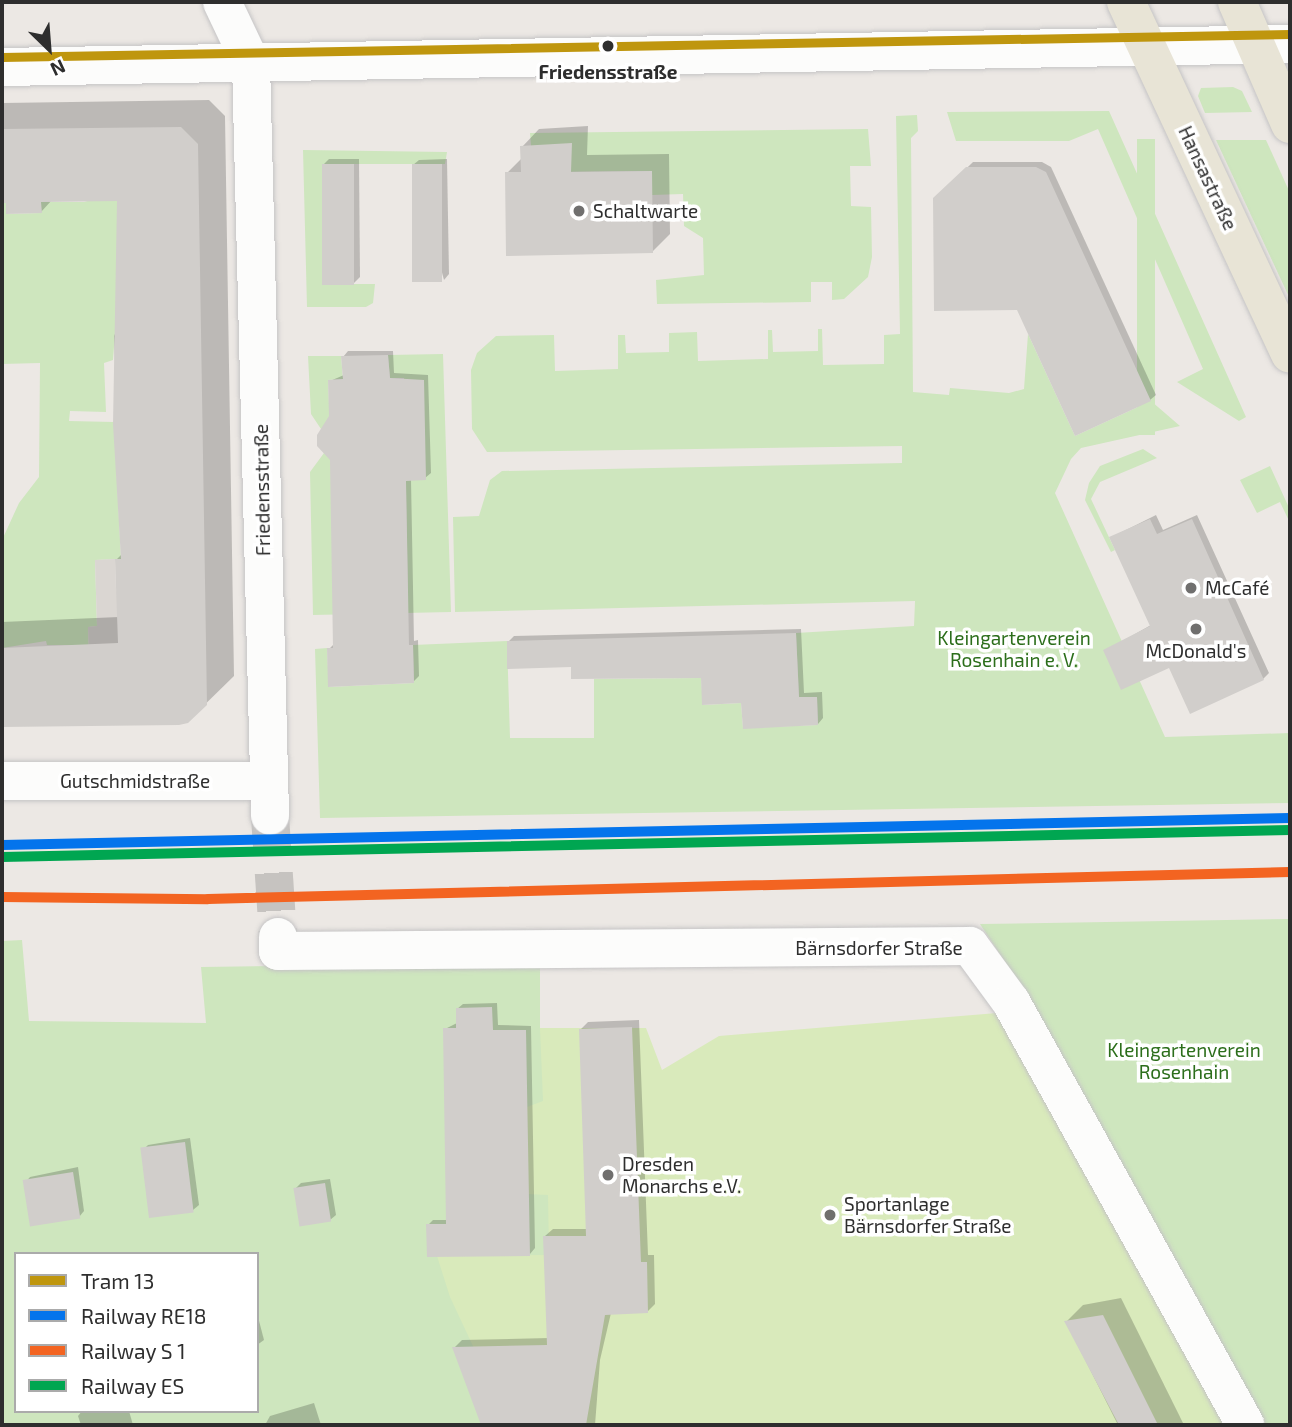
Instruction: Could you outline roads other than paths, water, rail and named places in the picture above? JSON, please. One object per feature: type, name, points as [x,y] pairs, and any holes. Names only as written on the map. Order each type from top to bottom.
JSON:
[{"type":"main road","name":"Hansastraße","points":[[1126,2],[1290,354]]},
{"type":"main road","points":[[1237,2],[1274,44],[1290,124]]},
{"type":"street","name":"Friedensstraße","points":[[222,2],[251,63],[270,799]]},
{"type":"street","points":[[2,67],[1274,44]]},
{"type":"street","name":"Gutschmidstraße","points":[[2,781],[270,799]]},
{"type":"street","name":"Bärnsdorfer Straße","points":[[278,944],[970,946],[1011,1002],[1245,1425]]},
{"type":"tunnel","points":[[270,816],[278,937]]},
{"type":"tram line","name":"13","points":[[2,57],[1290,34]]},
{"type":"rail line","name":"RE18","points":[[2,845],[1290,818]]},
{"type":"rail line","name":"ES","points":[[2,857],[1290,830]]},
{"type":"place","name":"Friedensstraße","points":[[608,46]]},
{"type":"place","name":"Schaltwarte","points":[[579,211]]},
{"type":"place","name":"McCafé","points":[[1191,588]]},
{"type":"place","name":"McDonald's","points":[[1196,629]]},
{"type":"place","name":"Dresden Monarchs e.V.","points":[[608,1175]]},
{"type":"place","name":"Sportanlage Bärnsdorfer Straße","points":[[830,1215]]},
{"type":"park label","name":"Kleingartenverein Rosenhain e. V.","points":[[1014,649]]},
{"type":"park label","name":"Kleingartenverein Rosenhain","points":[[1184,1061]]}]
